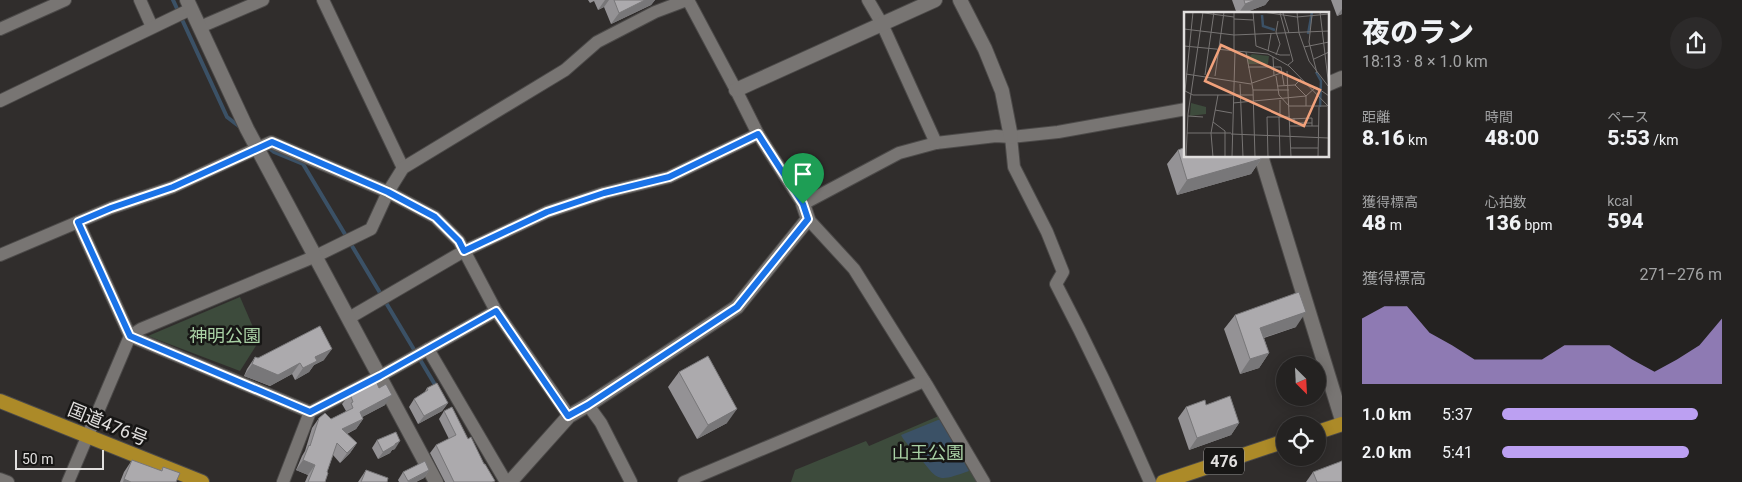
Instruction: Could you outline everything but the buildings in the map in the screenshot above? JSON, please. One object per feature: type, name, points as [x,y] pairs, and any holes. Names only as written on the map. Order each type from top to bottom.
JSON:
[{"type":"highway","name":"国道476号","points":[[0,400],[202,482]]},
{"type":"highway","points":[[1326,429],[1342,424]]},
{"type":"highway","name":"476","points":[[1162,482],[1276,444]]},
{"type":"street","points":[[0,29],[65,0]]},
{"type":"street","points":[[140,0],[152,27]]},
{"type":"street","points":[[200,27],[263,0]]},
{"type":"street","points":[[323,0],[403,168]]},
{"type":"street","points":[[68,482],[130,336],[141,329],[316,256],[372,229],[388,192],[403,168],[564,70],[597,42],[654,12],[688,0],[758,134],[803,204],[808,219],[854,269],[984,482]]},
{"type":"street","points":[[868,0],[882,24],[936,143]]},
{"type":"street","points":[[736,90],[935,0]]},
{"type":"street","points":[[960,0],[985,49],[1002,91],[1011,137],[1014,167],[1047,232],[1063,272],[1056,284],[1124,420],[1150,482]]},
{"type":"street","points":[[0,101],[152,27],[189,4],[247,129],[436,482]]},
{"type":"street","points":[[1330,83],[1342,78]]},
{"type":"street","points":[[803,204],[899,154],[936,143],[996,136],[1011,137],[1058,132],[1184,110]]},
{"type":"street","points":[[349,318],[464,251],[547,212],[604,193],[669,177],[758,134]]},
{"type":"street","points":[[0,255],[111,208],[173,187],[272,142],[388,192],[435,217],[459,241],[496,311],[568,416]]},
{"type":"street","points":[[1262,158],[1342,420]]},
{"type":"street","points":[[428,349],[508,482],[568,416],[588,405],[737,307],[808,219]]},
{"type":"street","points":[[78,222],[130,336],[310,412]]},
{"type":"street","points":[[283,482],[310,412],[380,376],[496,311]]},
{"type":"street","points":[[684,482],[924,381]]},
{"type":"street","points":[[588,405],[601,423],[631,482]]},
{"type":"street","points":[[0,479],[8,482]]},
{"type":"green space","name":"神明公園","points":[[240,297],[259,341],[240,371],[148,336]]},
{"type":"green space","name":"山王公園","points":[[941,415],[981,482],[791,482],[795,470],[866,441],[869,446]]},
{"type":"water","points":[[941,420],[969,471],[945,478],[935,475],[901,435]]},
{"type":"waterway","points":[[173,0],[227,117],[240,127]]},
{"type":"waterway","points":[[268,147],[274,152],[303,164],[437,388]]},
{"type":"route","points":[[758,134],[803,204],[808,219],[737,307],[588,405],[568,416],[496,311],[380,376],[310,412],[130,336],[78,222],[111,208],[173,187],[272,142],[388,192],[435,217],[459,241],[464,251],[547,212],[604,193],[669,177],[758,134]]}]
